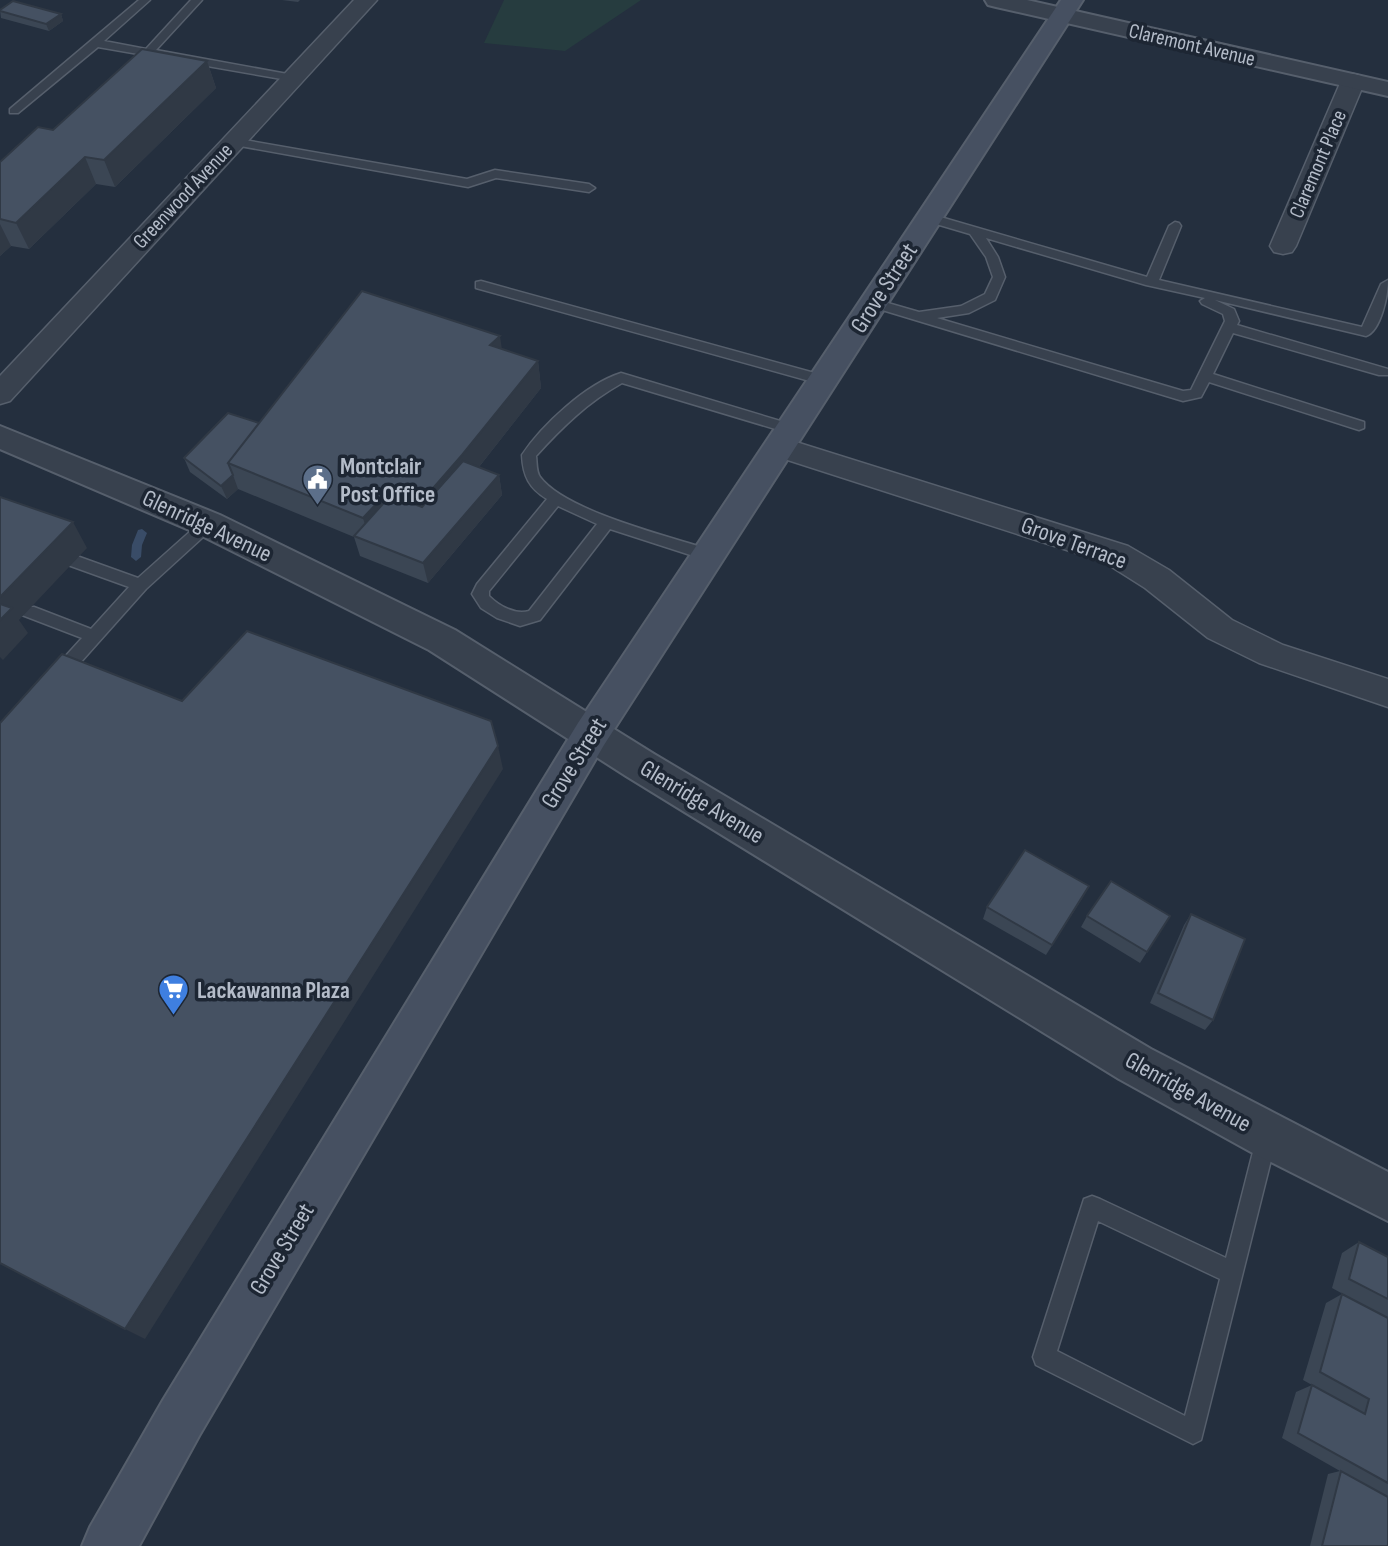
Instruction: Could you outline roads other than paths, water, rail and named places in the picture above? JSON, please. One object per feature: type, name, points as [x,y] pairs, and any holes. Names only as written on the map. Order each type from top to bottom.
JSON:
[{"type":"main road","name":"Grove Street","points":[[109,1546],[181,1418],[591,734],[1067,8]]},
{"type":"street","name":"Greenwood Avenue","points":[[0,394],[366,0]]},
{"type":"street","name":"Claremont Avenue","points":[[996,0],[1067,8],[1388,89]]},
{"type":"street","name":"Claremont Place","points":[[1283,246],[1353,81]]},
{"type":"street","name":"Glenridge Avenue","points":[[0,437],[208,524],[442,640],[591,734],[1135,1064],[1267,1136],[1388,1197]]},
{"type":"street","name":"Grove Terrace","points":[[786,438],[1116,554],[1157,579],[1231,634],[1271,654],[1388,693]]},
{"type":"lane","points":[[14,111],[145,0]]},
{"type":"lane","points":[[148,52],[197,0]]},
{"type":"lane","points":[[96,43],[293,78]]},
{"type":"lane","points":[[233,142],[468,183],[495,174],[589,188]]},
{"type":"lane","points":[[930,218],[1150,282],[1366,332],[1388,284]]},
{"type":"lane","points":[[1150,282],[1175,226]]},
{"type":"lane","points":[[917,316],[964,310],[990,297],[999,277],[992,257],[976,233]]},
{"type":"lane","points":[[481,285],[824,380]]},
{"type":"lane","points":[[874,303],[1183,396],[1196,394],[1232,321],[1228,312],[1190,292]]},
{"type":"lane","points":[[1229,327],[1384,372]]},
{"type":"lane","points":[[1205,376],[1359,425]]},
{"type":"lane","points":[[709,555],[608,522],[555,500],[532,477],[529,455],[558,420],[589,395],[621,378],[786,438]]},
{"type":"lane","points":[[555,500],[483,588],[480,594],[489,607],[520,620],[534,616],[608,522]]},
{"type":"lane","points":[[51,684],[140,585],[208,524]]},
{"type":"lane","points":[[74,562],[140,585]]},
{"type":"lane","points":[[28,611],[93,636]]},
{"type":"lane","points":[[1233,1273],[1092,1207],[1044,1357],[1193,1432],[1233,1273],[1267,1136]]},
{"type":"waterway","points":[[136,557],[142,533]]},
{"type":"place","name":"Montclair Post Office","points":[[317,507]]},
{"type":"place","name":"Lackawanna Plaza","points":[[174,1017]]}]
